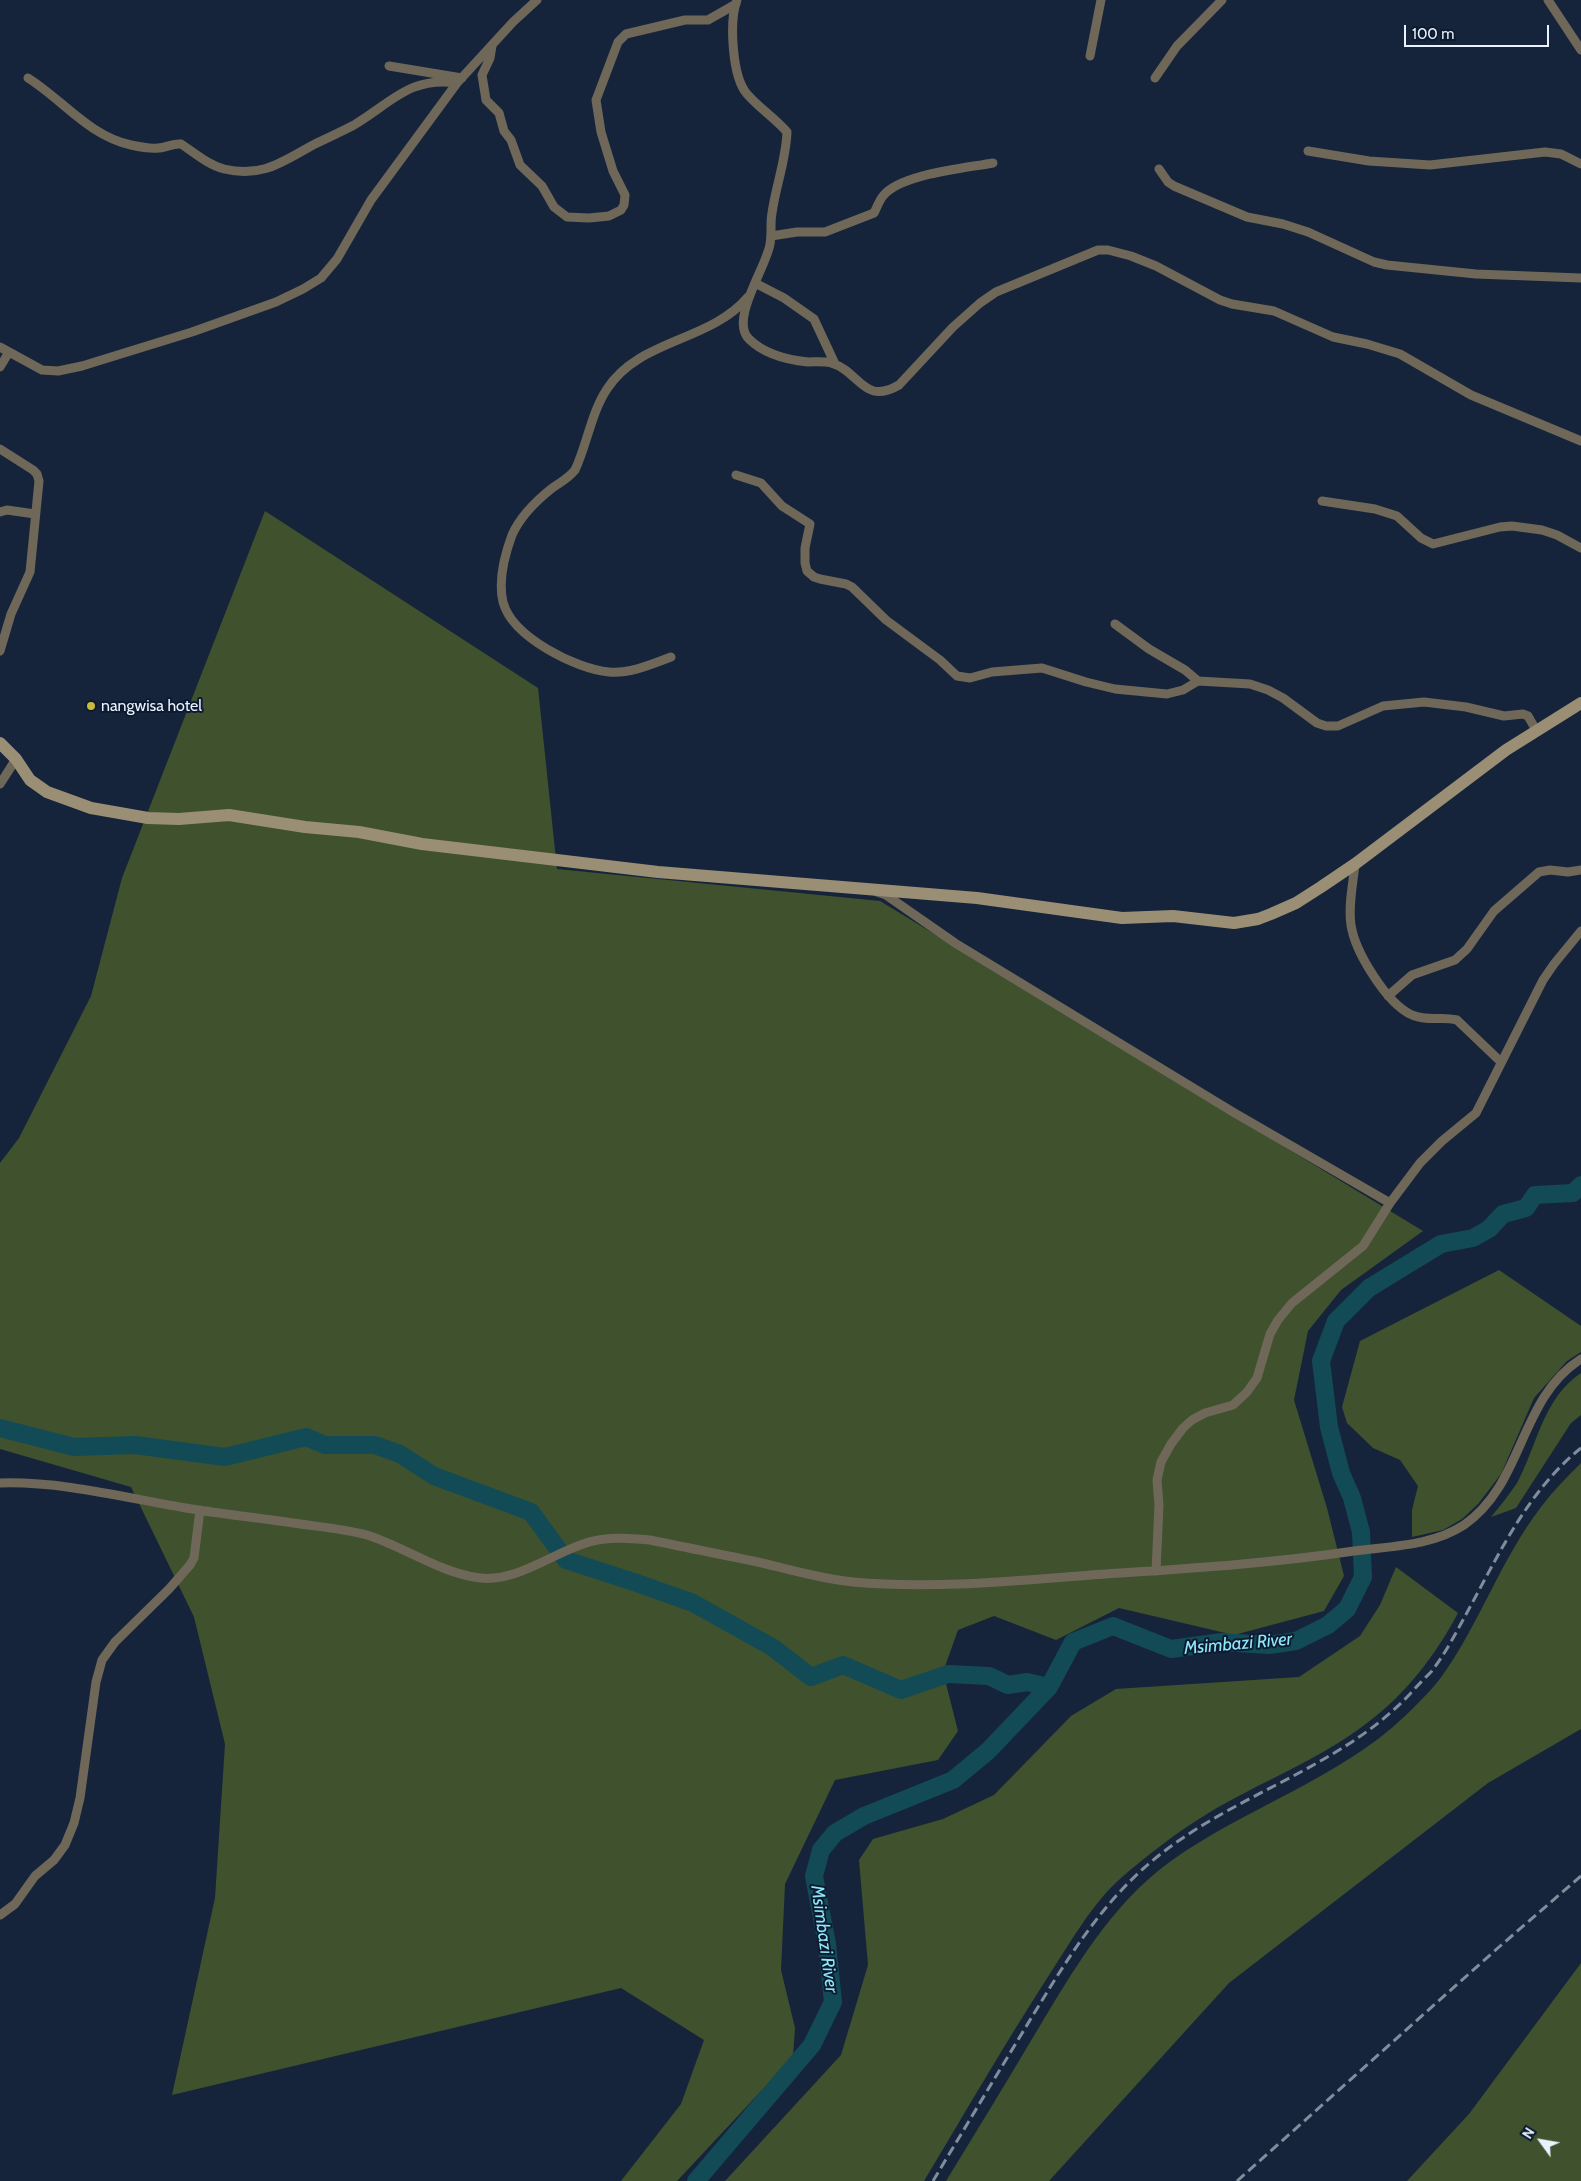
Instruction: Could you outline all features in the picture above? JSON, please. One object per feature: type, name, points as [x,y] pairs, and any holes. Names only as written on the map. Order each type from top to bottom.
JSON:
[{"type":"street","points":[[0,347],[42,370],[58,371],[174,338],[276,302],[310,286],[321,278],[337,259],[371,200],[460,80],[513,22],[537,0]]},
{"type":"street","points":[[1090,56],[1101,0]]},
{"type":"street","points":[[1156,78],[1177,46],[1222,0]]},
{"type":"street","points":[[1548,0],[1581,50]]},
{"type":"street","points":[[492,46],[490,58],[482,76],[486,100],[500,115],[504,131],[511,140],[520,165],[542,186],[554,207],[567,216],[589,218],[609,216],[621,210],[624,205],[625,194],[613,171],[601,132],[596,100],[618,42],[626,34],[686,20],[708,20],[736,2]]},
{"type":"street","points":[[736,2],[731,29],[737,64],[744,89],[787,132],[786,155],[771,216],[771,236],[767,256],[750,295],[743,324],[744,332],[748,338],[777,355],[835,364],[870,390],[876,392],[888,391],[899,385],[965,316],[996,292],[1098,250],[1108,250],[1132,256],[1156,266],[1226,302],[1274,311],[1333,337],[1367,344],[1400,354],[1471,395],[1581,441]]},
{"type":"street","points":[[389,66],[460,80]]},
{"type":"street","points":[[28,78],[53,95],[87,125],[117,141],[130,145],[158,148],[181,144],[215,166],[236,171],[263,170],[282,164],[354,125],[393,97],[411,87],[435,82],[460,80]]},
{"type":"street","points":[[1308,151],[1369,161],[1430,165],[1545,152],[1560,154],[1581,164]]},
{"type":"street","points":[[771,236],[797,232],[825,232],[874,213],[882,196],[900,183],[938,172],[993,164]]},
{"type":"street","points":[[1159,169],[1168,182],[1174,186],[1247,217],[1284,224],[1308,232],[1374,262],[1476,274],[1581,278]]},
{"type":"street","points":[[755,283],[784,298],[814,319],[835,364]]},
{"type":"street","points":[[672,657],[631,670],[609,672],[581,665],[559,656],[538,643],[512,620],[502,600],[501,586],[507,550],[519,522],[524,516],[541,498],[569,477],[574,470],[606,389],[620,372],[649,352],[690,336],[727,317],[750,295]]},
{"type":"street","points":[[0,367],[9,352]]},
{"type":"street","points":[[0,450],[37,474],[39,482],[30,572],[11,614],[0,651]]},
{"type":"street","points":[[736,475],[761,483],[782,506],[810,524],[805,542],[807,571],[814,577],[852,587],[886,620],[940,660],[957,676],[970,678],[992,672],[1042,668],[1115,689],[1167,694],[1183,690],[1198,681],[1250,684],[1268,690],[1317,723],[1326,726],[1338,726],[1383,706],[1424,702],[1466,706],[1504,716],[1524,714],[1528,716],[1536,730]]},
{"type":"street","points":[[1322,501],[1397,516],[1421,538],[1433,544],[1500,527],[1512,526],[1557,534],[1581,548]]},
{"type":"street","points":[[0,512],[7,510],[35,514]]},
{"type":"street","points":[[1115,624],[1149,649],[1185,670],[1198,681]]},
{"type":"street","points":[[0,743],[16,759],[30,780],[47,792],[91,808],[141,817],[163,819],[229,814],[305,827],[358,832],[422,844],[642,870],[787,884],[835,886],[874,891],[977,898],[1122,918],[1173,916],[1234,923],[1258,919],[1296,903],[1355,864],[1474,774],[1536,730],[1581,703]]},
{"type":"street","points":[[0,784],[16,759]]},
{"type":"street","points":[[1355,864],[1350,923],[1353,939],[1388,996],[1403,1010],[1423,1018],[1431,1020],[1448,1018],[1457,1020],[1501,1062]]},
{"type":"street","points":[[1388,996],[1412,976],[1455,960],[1467,949],[1494,911],[1539,872],[1544,870],[1568,872],[1581,870]]},
{"type":"street","points":[[874,891],[886,895],[955,943],[1233,1112],[1390,1202]]},
{"type":"street","points":[[1156,1571],[1159,1505],[1157,1480],[1161,1462],[1171,1444],[1192,1420],[1205,1413],[1233,1405],[1247,1392],[1257,1378],[1270,1334],[1278,1320],[1292,1303],[1363,1246],[1390,1202],[1420,1163],[1442,1141],[1476,1113],[1543,980],[1581,931]]},
{"type":"street","points":[[0,1483],[24,1482],[71,1487],[200,1510],[349,1531],[387,1542],[452,1571],[473,1577],[493,1578],[545,1562],[571,1548],[602,1539],[622,1538],[650,1540],[832,1579],[914,1585],[970,1584],[1241,1565],[1339,1553],[1446,1536],[1466,1524],[1482,1509],[1506,1477],[1540,1402],[1555,1382],[1581,1359]]},
{"type":"street","points":[[0,1915],[15,1904],[34,1876],[54,1860],[65,1845],[74,1823],[80,1798],[96,1682],[102,1660],[115,1642],[152,1607],[190,1566],[194,1558],[200,1510]]},
{"type":"green space","points":[[265,511],[538,688],[557,869],[880,901],[1423,1231],[1341,1290],[1308,1331],[1294,1400],[1327,1508],[1344,1576],[1324,1611],[1234,1635],[1119,1608],[1056,1640],[994,1616],[958,1630],[943,1672],[958,1731],[938,1760],[835,1780],[785,1884],[781,1970],[795,2028],[793,2057],[677,2181],[621,2181],[681,2104],[704,2040],[621,1988],[172,2095],[215,1898],[225,1744],[194,1617],[131,1487],[0,1449],[0,1163],[19,1138],[91,996],[122,878]]},
{"type":"green space","points":[[1499,1270],[1581,1326],[1581,1352],[1567,1361],[1534,1398],[1501,1474],[1478,1504],[1462,1519],[1443,1530],[1412,1537],[1412,1510],[1418,1486],[1400,1460],[1373,1448],[1347,1423],[1342,1407],[1360,1341]]},
{"type":"green space","points":[[1581,1373],[1581,1415],[1571,1423],[1516,1508],[1491,1517],[1517,1483],[1549,1409],[1568,1383]]},
{"type":"green space","points":[[1581,1463],[1581,1729],[1488,1783],[1229,1983],[1049,2181],[946,2181],[1079,1963],[1130,1897],[1149,1878],[1171,1861],[1200,1842],[1351,1758],[1405,1716],[1434,1686],[1456,1656],[1502,1569],[1527,1527],[1550,1495]]},
{"type":"green space","points":[[1396,1567],[1458,1613],[1429,1659],[1394,1700],[1348,1737],[1195,1821],[1151,1853],[1110,1889],[1083,1923],[1035,1998],[924,2181],[725,2181],[841,2055],[868,1965],[859,1860],[873,1839],[943,1819],[994,1795],[1071,1716],[1116,1689],[1299,1677],[1360,1636],[1380,1605]]},
{"type":"green space","points":[[1581,1963],[1581,2181],[1407,2181],[1469,2114]]},
{"type":"waterway","name":"Msimbazi River","points":[[696,2181],[812,2045],[833,2002],[827,1944],[814,1876],[821,1850],[835,1833],[864,1816],[953,1780],[988,1751],[1049,1687],[1073,1642],[1113,1626],[1171,1649],[1222,1642],[1269,1645],[1296,1641],[1328,1625],[1347,1609],[1363,1577],[1361,1532],[1352,1498],[1341,1473],[1329,1427],[1321,1361],[1336,1321],[1369,1288],[1441,1244],[1473,1238],[1489,1229],[1503,1214],[1526,1208],[1535,1195],[1573,1193],[1581,1185]]},
{"type":"waterway","points":[[0,1428],[74,1447],[135,1445],[225,1457],[306,1437],[325,1445],[375,1445],[400,1454],[434,1476],[531,1512],[566,1560],[693,1603],[772,1647],[811,1677],[843,1665],[901,1690],[948,1674],[989,1676],[1008,1685],[1027,1682],[1049,1687]]},
{"type":"railway","points":[[933,2181],[1069,1958],[1120,1891],[1140,1871],[1192,1832],[1353,1741],[1383,1719],[1410,1694],[1442,1657],[1505,1543],[1531,1502],[1546,1483],[1581,1448]]},
{"type":"railway","points":[[1237,2181],[1581,1876]]},
{"type":"place","name":"nangwisa hotel","points":[[91,706]]}]
